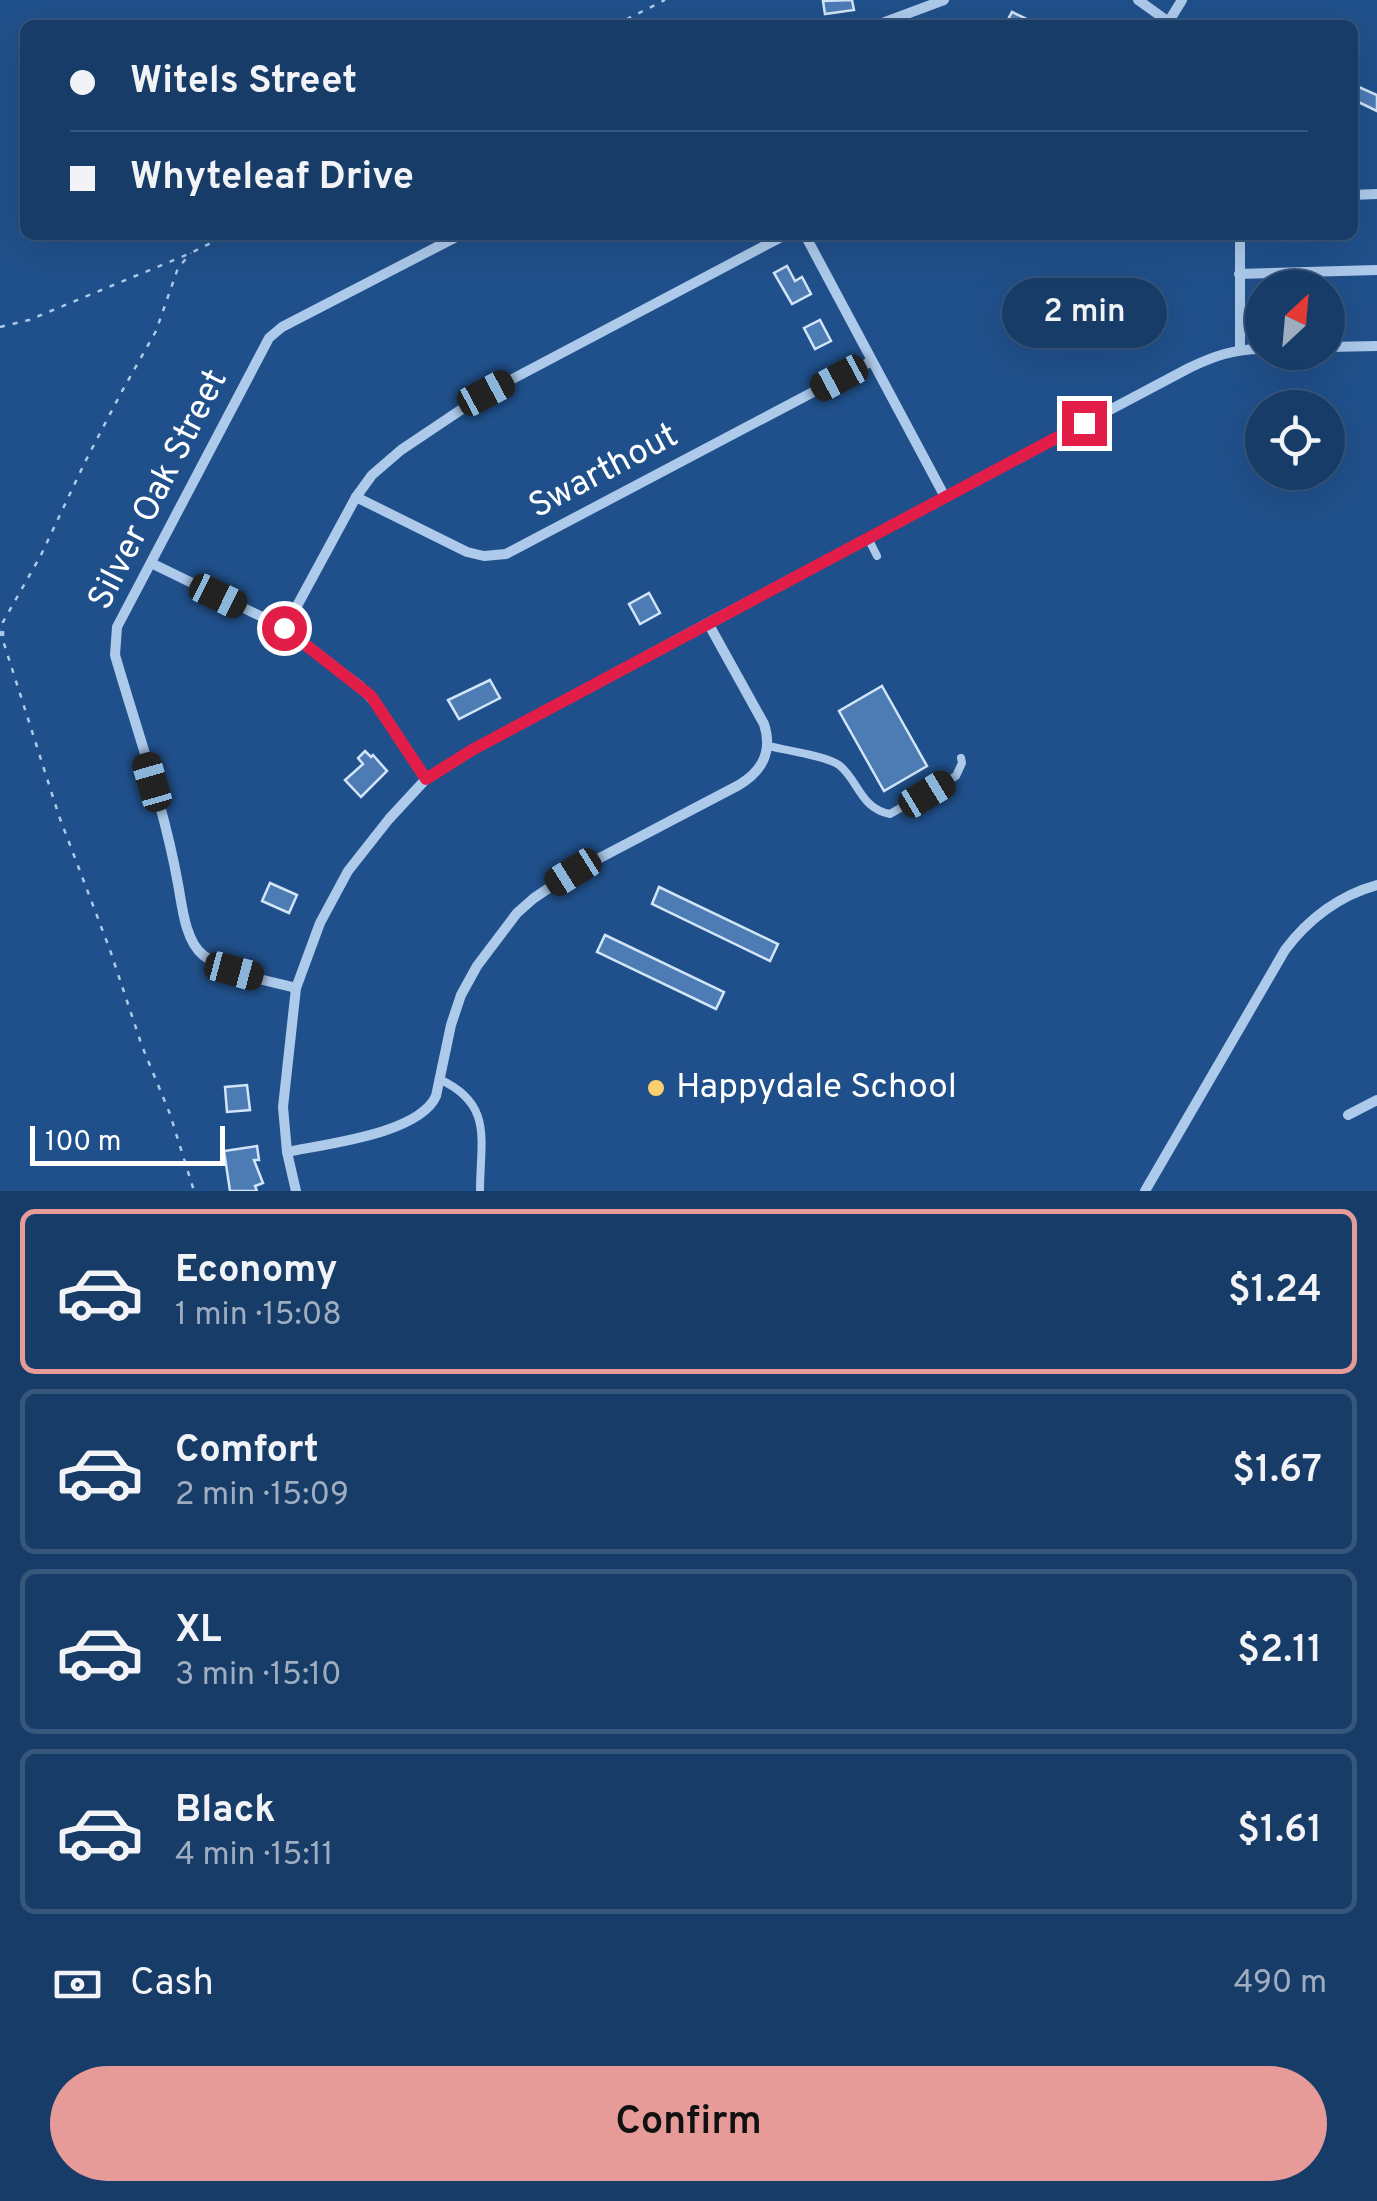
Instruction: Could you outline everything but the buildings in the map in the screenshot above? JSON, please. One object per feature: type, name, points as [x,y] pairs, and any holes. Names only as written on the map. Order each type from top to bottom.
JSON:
[{"type":"street","points":[[891,20],[944,0]]},
{"type":"street","points":[[1138,0],[1167,20]]},
{"type":"street","name":"Silver Oak Street","points":[[296,988],[234,971],[202,955],[194,945],[172,850],[115,655],[117,627],[269,338],[282,327],[450,240]]},
{"type":"street","points":[[284,628],[356,497],[372,475],[401,450],[486,393],[776,240]]},
{"type":"street","points":[[808,240],[945,497]]},
{"type":"street","points":[[1240,240],[1240,349]]},
{"type":"street","points":[[1239,274],[1377,270]]},
{"type":"street","points":[[1345,347],[1377,346]]},
{"type":"street","points":[[296,1191],[286,1152],[284,1090],[296,988],[320,923],[348,871],[426,779],[472,750],[1189,368],[1223,352],[1245,349]]},
{"type":"street","name":"Swarthout","points":[[356,497],[467,552],[484,556],[506,554],[872,361]]},
{"type":"street","points":[[152,563],[284,628],[371,696],[426,779]]},
{"type":"street","points":[[286,1152],[411,1122],[432,1104],[461,995],[477,966],[517,913],[573,872],[750,778],[761,767],[768,746],[764,724],[708,623]]},
{"type":"street","points":[[1145,1191],[1296,935],[1330,907],[1377,885]]},
{"type":"street","points":[[1348,1115],[1376,1103]]},
{"type":"lane","points":[[868,538],[878,556]]},
{"type":"lane","points":[[768,746],[834,762],[873,808],[890,814],[956,776],[961,758]]},
{"type":"lane","points":[[439,1079],[465,1094],[476,1109],[480,1124],[480,1191]]},
{"type":"path","points":[[625,20],[665,0]]},
{"type":"path","points":[[0,327],[30,320],[218,240]]},
{"type":"path","points":[[2,638],[4,622],[156,332],[178,268],[191,253]]},
{"type":"path","points":[[0,630],[58,816],[170,1114],[194,1191]]},
{"type":"place","name":"Happydale School","points":[[656,1088]]},
{"type":"route","points":[[284,628],[371,696],[426,779],[472,750],[1084,423]]}]
